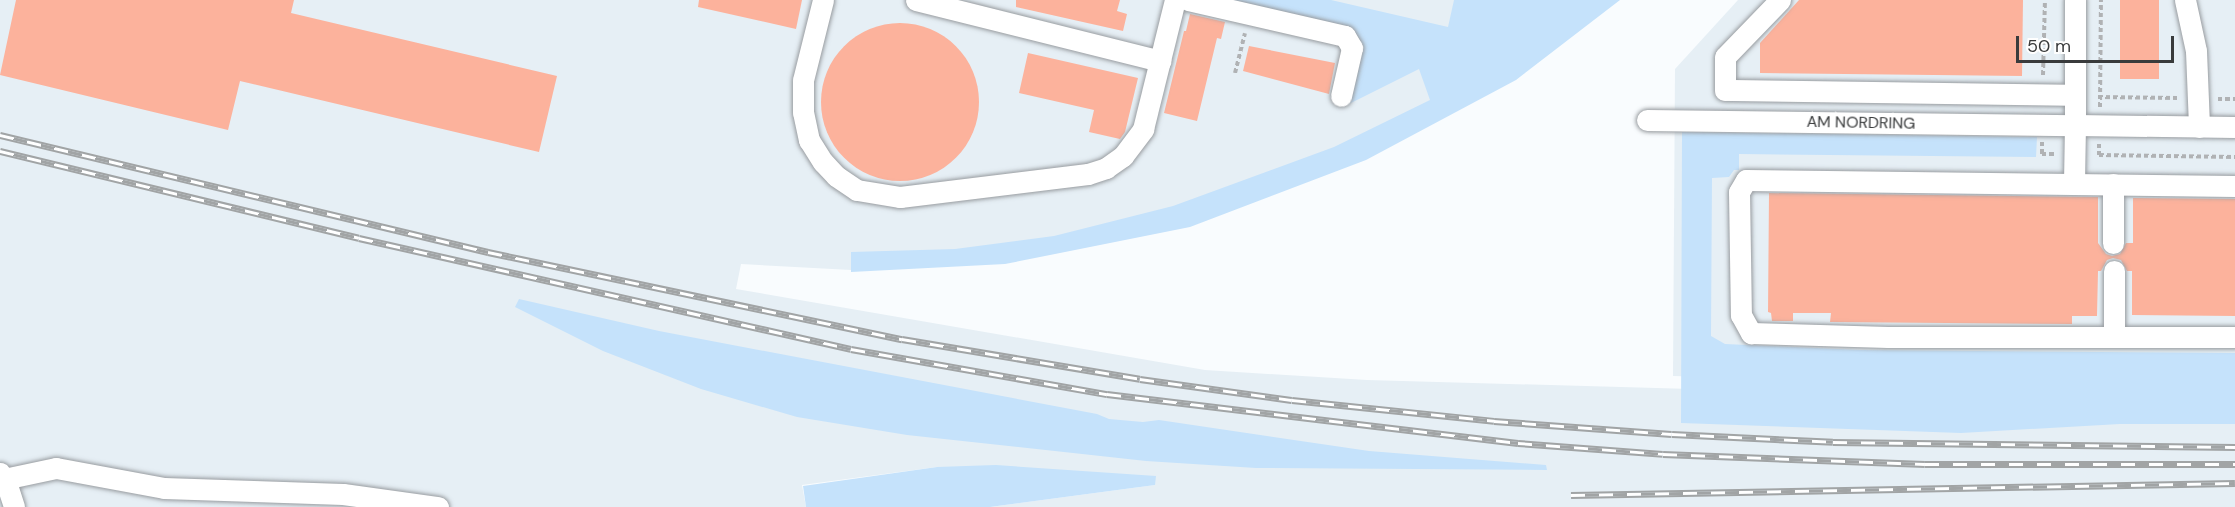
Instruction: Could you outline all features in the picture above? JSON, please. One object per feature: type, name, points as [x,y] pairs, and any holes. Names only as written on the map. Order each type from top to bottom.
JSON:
[{"type":"street","points":[[823,0],[803,80],[803,112],[809,140],[823,162],[836,176],[857,190],[879,195],[912,196],[1088,174],[1106,168],[1123,156],[1143,129],[1175,0]]},
{"type":"street","points":[[916,0],[1161,61]]},
{"type":"street","points":[[1188,0],[1345,36],[1352,48],[1341,96]]},
{"type":"street","points":[[1780,0],[1725,57],[1725,90],[2075,96]]},
{"type":"street","points":[[2074,183],[2075,0]]},
{"type":"street","points":[[2185,0],[2196,51],[2199,127]]},
{"type":"street","name":"AM NORDRING","points":[[1647,120],[2235,127]]},
{"type":"street","points":[[2235,186],[1746,180],[1739,192],[1741,315],[1752,333],[1888,337],[2235,337]]},
{"type":"street","points":[[2113,184],[2113,243]]},
{"type":"street","points":[[2114,271],[2114,337]]},
{"type":"street","points":[[14,507],[2,476],[57,468],[164,488],[343,494],[438,507]]},
{"type":"path","points":[[1235,73],[1249,14]]},
{"type":"path","points":[[2075,96],[2235,99]]},
{"type":"shaded area","points":[[0,0],[1617,0],[1427,124],[1005,263],[851,270],[741,264],[736,289],[1205,370],[1367,380],[2235,404],[2235,507],[990,507],[1155,485],[937,467],[802,485],[806,507],[0,507]]},
{"type":"shaded area","points":[[1231,0],[1331,0],[1448,27],[1454,0],[1620,0],[1516,80],[1366,160],[1190,227],[1005,264],[851,272],[851,252],[955,249],[1054,236],[1173,206],[1334,147],[1430,100],[1419,69],[1347,105],[1360,47]]},
{"type":"shaded area","points":[[1738,0],[2235,0],[2235,390],[1673,376],[1675,69]]},
{"type":"shaded area","points":[[1682,132],[2037,137],[2036,157],[1739,154],[1739,170],[1734,170],[1729,177],[1712,178],[1711,336],[1725,344],[1860,350],[2235,353],[2235,424],[2120,424],[1961,433],[1681,423]]},
{"type":"shaded area","points":[[519,299],[659,331],[1097,414],[1109,419],[1143,422],[1159,420],[1369,451],[1546,465],[1547,470],[1256,468],[1146,461],[907,435],[797,417],[701,389],[603,351],[515,307]]},
{"type":"shaded area","points":[[996,465],[1156,476],[1155,485],[990,507],[806,507],[803,486],[937,467]]},
{"type":"building","points":[[16,0],[294,0],[291,13],[557,76],[539,152],[240,81],[228,130],[0,75]]},
{"type":"building","points":[[699,0],[802,0],[796,29],[698,7]]},
{"type":"building","points":[[1016,0],[1120,0],[1117,11],[1127,14],[1123,31],[1016,7]]},
{"type":"building","points":[[1799,0],[2023,0],[2022,76],[1760,73],[1760,43]]},
{"type":"building","points":[[2120,0],[2159,0],[2159,79],[2120,79]]},
{"type":"building","points":[[1190,14],[1225,22],[1221,39],[1217,38],[1197,121],[1164,113]]},
{"type":"building","points":[[900,23],[915,24],[930,29],[944,36],[956,46],[966,58],[973,72],[978,87],[978,117],[973,132],[966,146],[956,158],[944,168],[930,175],[915,180],[900,181],[885,180],[870,175],[856,168],[844,158],[834,146],[827,132],[822,117],[821,102],[822,87],[827,72],[834,58],[844,46],[856,36],[870,29],[885,24]]},
{"type":"building","points":[[1249,46],[1335,63],[1329,94],[1243,71]]},
{"type":"building","points":[[1028,53],[1138,78],[1125,132],[1120,139],[1089,132],[1094,110],[1019,93]]},
{"type":"building","points":[[1769,193],[2098,197],[2098,243],[2106,254],[2112,256],[2120,254],[2126,243],[2133,243],[2133,198],[2235,199],[2235,316],[2132,315],[2132,271],[2127,271],[2121,260],[2113,258],[2107,260],[2101,271],[2098,271],[2097,316],[2072,316],[2072,324],[1830,322],[1831,313],[1793,313],[1793,321],[1772,321],[1771,313],[1768,312]]},
{"type":"railway","points":[[0,135],[488,252],[902,339],[1140,379],[1292,400],[1494,421],[1672,434],[1833,442],[2235,447]]},
{"type":"railway","points":[[0,151],[359,238],[851,349],[1107,394],[1518,443],[1663,454],[1925,464],[2235,464]]},
{"type":"railway","points":[[1571,495],[2235,483]]}]
